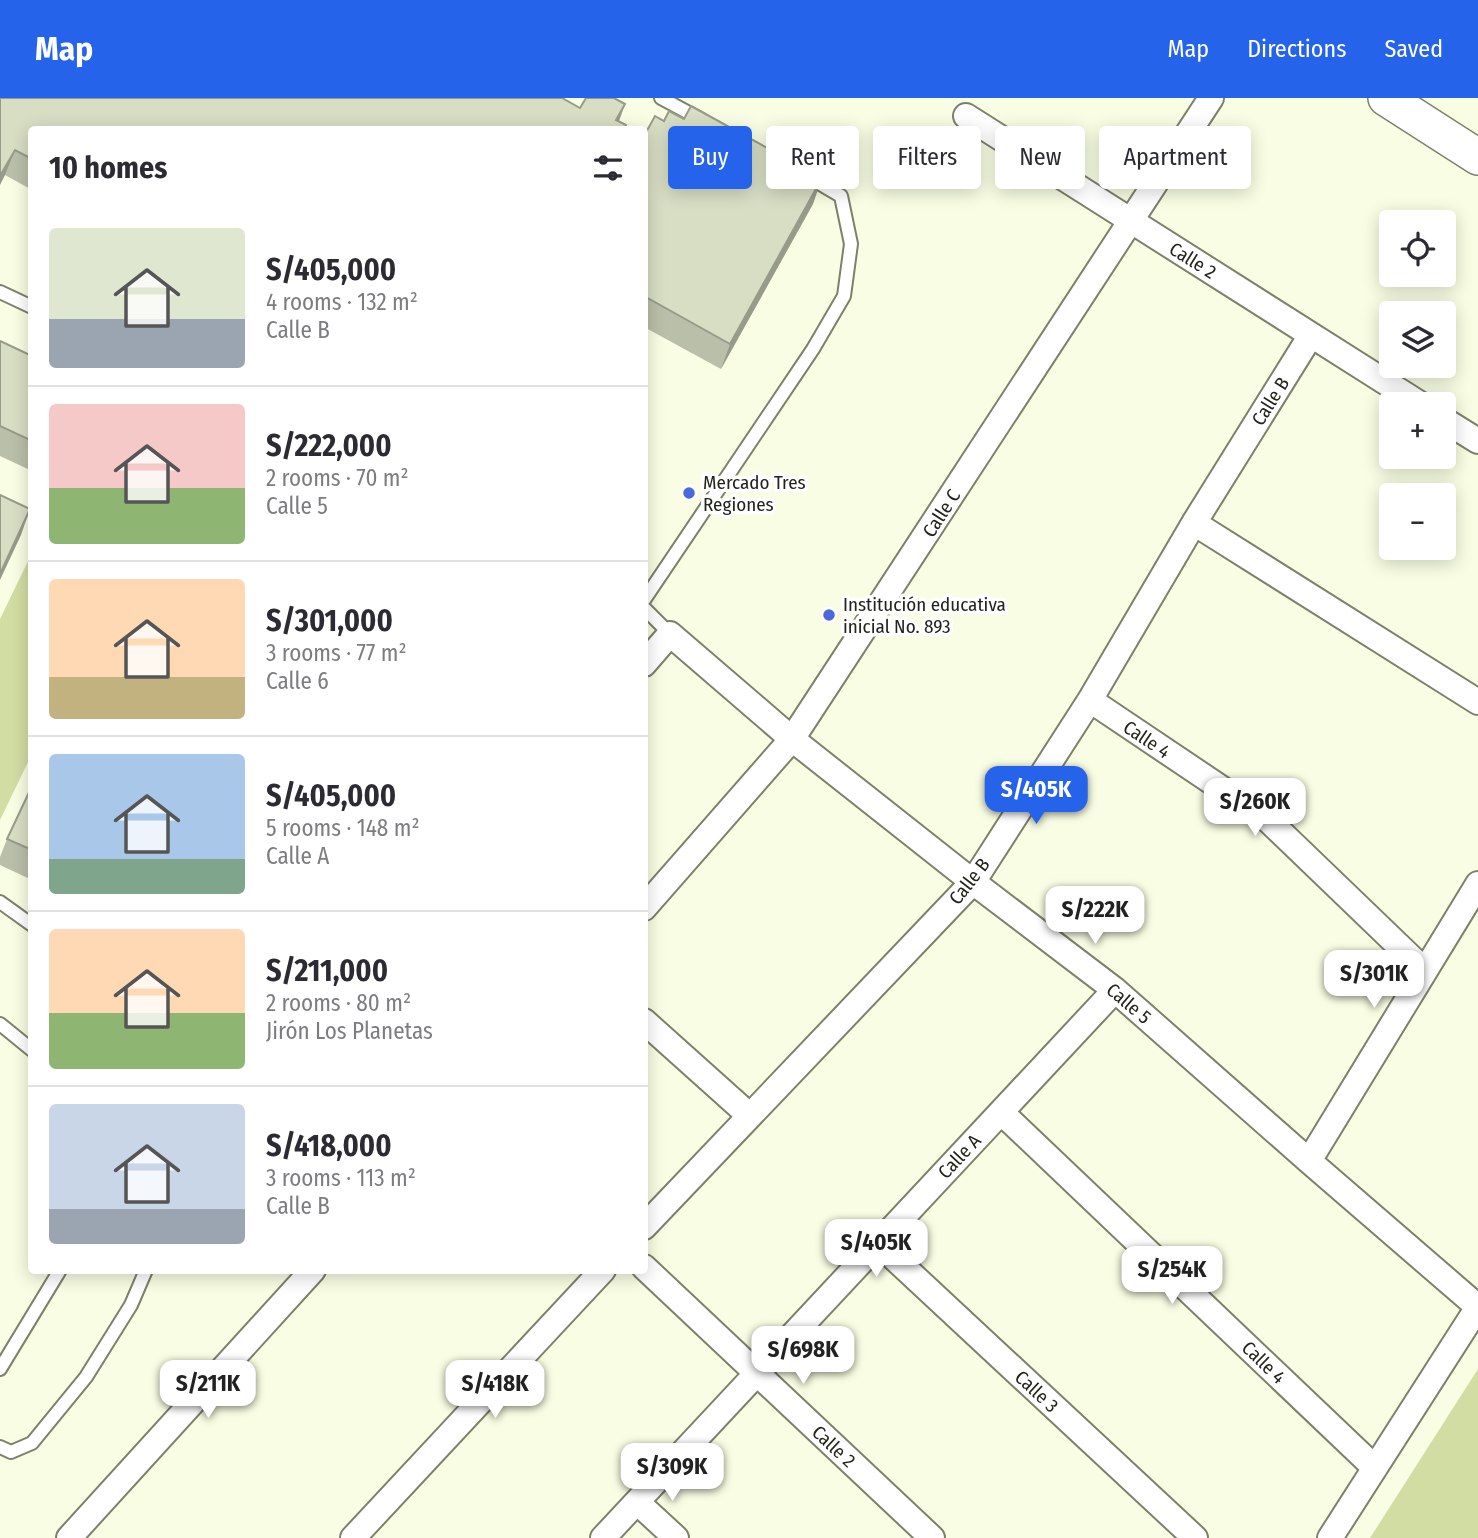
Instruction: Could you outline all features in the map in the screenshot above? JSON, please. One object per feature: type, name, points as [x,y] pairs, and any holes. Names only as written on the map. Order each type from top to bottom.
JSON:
[{"type":"main road","points":[[1386,98],[1478,157]]},
{"type":"street","name":"Calle C","points":[[648,903],[792,740],[1211,98]]},
{"type":"street","name":"Calle 2","points":[[966,116],[1401,392]]},
{"type":"street","name":"Calle B","points":[[648,1223],[973,882],[1090,700],[1194,523],[1311,335]]},
{"type":"street","points":[[1456,427],[1478,441]]},
{"type":"street","points":[[1194,523],[1478,702]]},
{"type":"street","name":"Calle 5","points":[[670,634],[792,740],[1115,990],[1478,1307]]},
{"type":"street","points":[[648,659],[670,634]]},
{"type":"street","name":"Calle 4","points":[[1090,700],[1267,819],[1425,971]]},
{"type":"street","points":[[1309,1161],[1478,884]]},
{"type":"street","name":"Calle A","points":[[603,1538],[1115,990]]},
{"type":"street","points":[[648,1025],[750,1116]]},
{"type":"street","name":"Calle 4","points":[[1001,1112],[1375,1468]]},
{"type":"street","name":"Calle 3","points":[[878,1243],[1195,1538]]},
{"type":"street","name":"Calle 2","points":[[648,1271],[932,1538]]},
{"type":"street","points":[[69,1538],[309,1274]]},
{"type":"street","points":[[354,1538],[599,1274]]},
{"type":"street","points":[[1330,1538],[1478,1307]]},
{"type":"street","points":[[637,1502],[676,1538]]},
{"type":"lane","points":[[661,98],[709,124]]},
{"type":"lane","points":[[648,594],[813,349],[844,296],[851,244],[841,197],[828,189]]},
{"type":"lane","points":[[0,292],[28,305]]},
{"type":"lane","points":[[648,612],[670,634]]},
{"type":"lane","points":[[0,902],[28,922]]},
{"type":"lane","points":[[0,1024],[28,1047]]},
{"type":"lane","points":[[0,1368],[58,1274]]},
{"type":"lane","points":[[0,1447],[11,1452],[32,1443],[86,1377],[131,1305],[144,1274]]},
{"type":"green space","points":[[28,561],[28,762],[0,820],[0,619]]},
{"type":"green space","points":[[1478,1369],[1478,1538],[1370,1538]]},
{"type":"building","points":[[0,98],[562,98],[580,108],[586,98],[614,98],[625,104],[616,120],[626,126],[28,126],[28,157],[15,150],[0,176]]},
{"type":"building","points":[[691,106],[727,126],[668,126],[668,189],[752,189],[752,140],[766,147],[766,189],[816,189],[730,344],[648,298],[648,129],[655,116],[664,121],[669,111],[684,119]]},
{"type":"building","points":[[0,341],[28,354],[28,439],[0,426]]},
{"type":"building","points":[[0,495],[28,508],[28,513],[0,574]]},
{"type":"building","points":[[28,794],[28,848],[7,839]]},
{"type":"place","name":"Mercado Tres Regiones","points":[[689,493]]},
{"type":"place","name":"Institución educativa inicial No. 893","points":[[829,615]]}]
